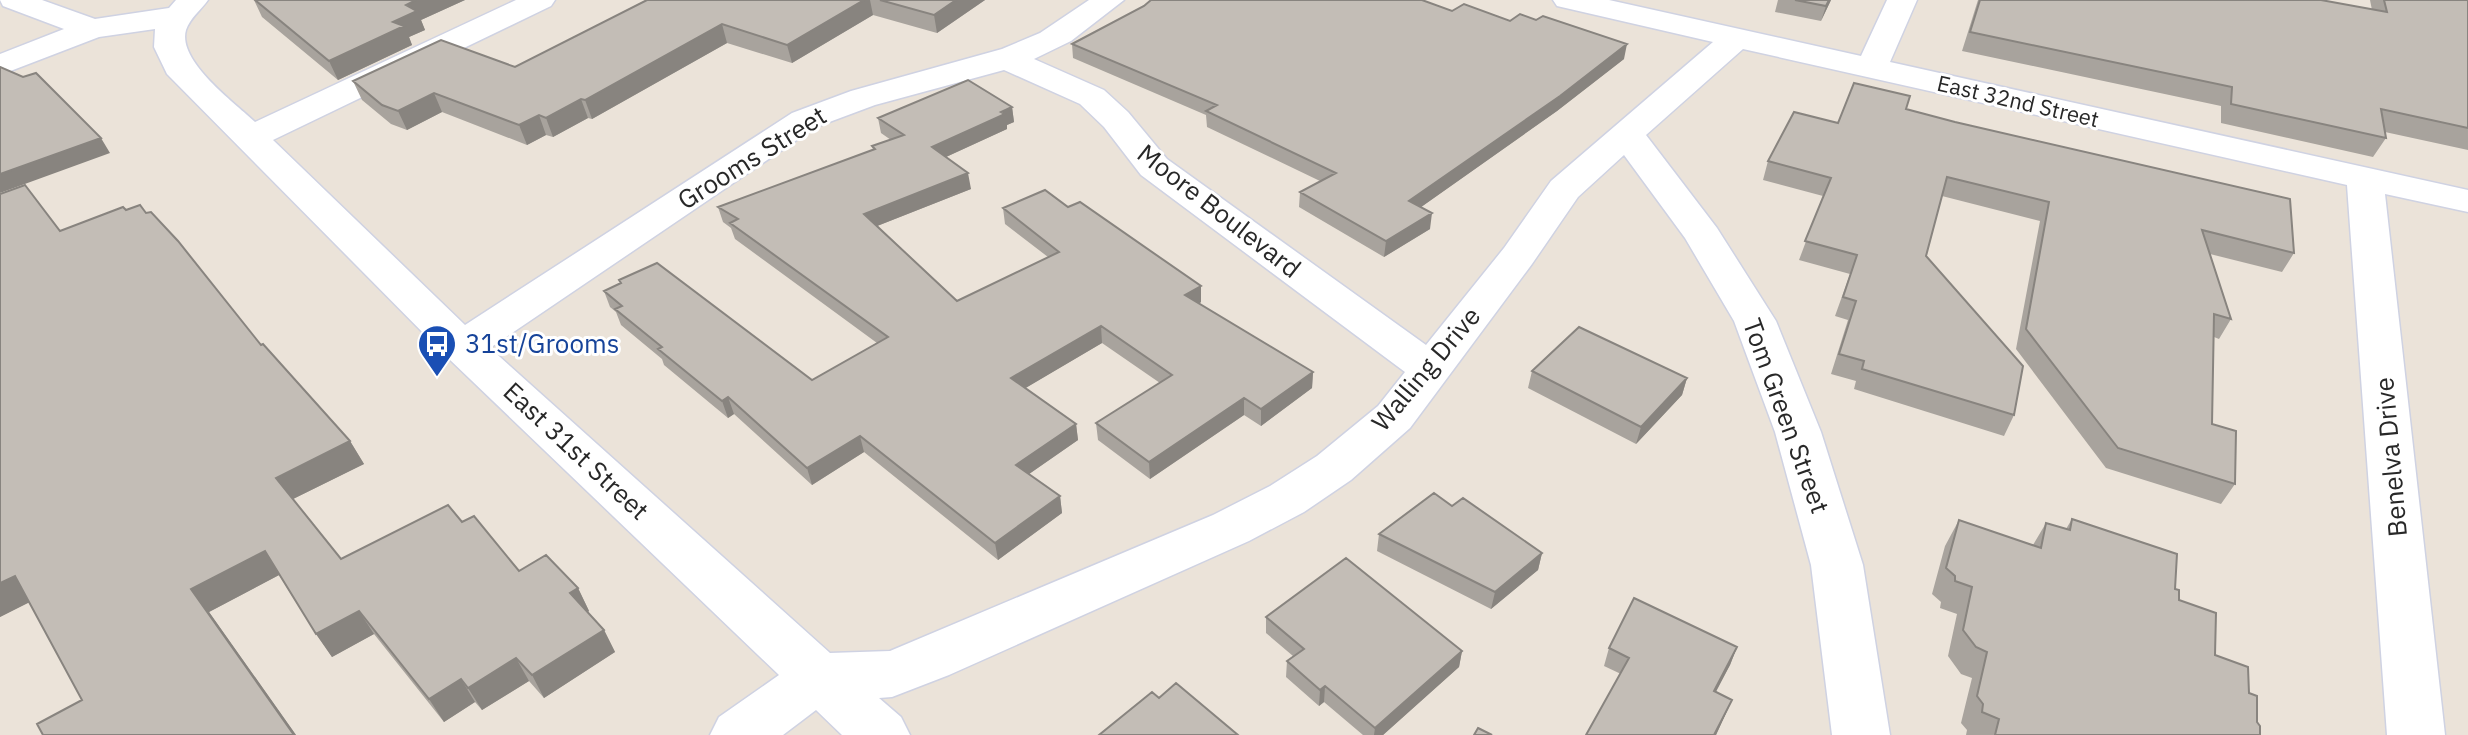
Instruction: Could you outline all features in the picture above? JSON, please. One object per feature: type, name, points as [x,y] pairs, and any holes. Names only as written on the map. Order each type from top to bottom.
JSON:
[{"type":"street","points":[[14,0],[92,29]]},
{"type":"street","points":[[252,137],[540,0]]},
{"type":"street","name":"Grooms Street","points":[[462,347],[804,120],[841,103],[1006,59],[1045,43],[1109,0]]},
{"type":"street","name":"East 32nd Street","points":[[1568,0],[2468,201]]},
{"type":"street","points":[[1871,68],[1902,0]]},
{"type":"street","points":[[0,65],[92,29],[185,8]]},
{"type":"street","name":"East 31st Street","points":[[185,8],[169,32],[167,44],[172,56],[462,347],[881,735]]},
{"type":"street","name":"Walling Drive","points":[[819,677],[892,674],[1231,528],[1287,499],[1334,468],[1394,417],[1564,189],[1736,38]]},
{"type":"street","name":"Moore Boulevard","points":[[1006,59],[1101,104],[1154,167],[1431,370]]},
{"type":"street","name":"Tom Green Street","points":[[1626,132],[1703,236],[1755,321],[1798,432],[1837,565],[1861,735]]},
{"type":"street","name":"Benelva Drive","points":[[2365,178],[2416,735]]},
{"type":"street","points":[[739,735],[819,677]]},
{"type":"building","points":[[255,0],[416,0],[406,5],[417,11],[393,22],[404,26],[329,61]]},
{"type":"building","points":[[647,0],[864,0],[787,45],[722,24],[585,100],[581,99],[546,118],[539,115],[519,125],[434,93],[398,111],[382,105],[353,81],[441,40],[515,67]]},
{"type":"building","points":[[880,0],[956,0],[934,15]]},
{"type":"building","points":[[1151,0],[1422,0],[1452,11],[1464,4],[1510,21],[1520,14],[1536,20],[1543,16],[1627,44],[1560,96],[1409,201],[1432,213],[1386,241],[1300,192],[1336,173],[1206,111],[1217,105],[1072,44]]},
{"type":"building","points":[[1795,0],[1829,0],[1826,6]]},
{"type":"building","points":[[1980,0],[2321,0],[2387,12],[2384,0],[2468,0],[2468,128],[2381,109],[2386,138],[2231,104],[2232,87],[1970,32]]},
{"type":"building","points":[[0,67],[23,77],[36,73],[101,138],[0,174]]},
{"type":"building","points":[[968,80],[1012,107],[1001,112],[1005,114],[932,147],[968,173],[864,214],[957,301],[1059,252],[1003,208],[1045,190],[1068,207],[1080,202],[1201,286],[1185,295],[1313,372],[1261,409],[1244,398],[1149,462],[1096,423],[1172,375],[1101,326],[1011,378],[1076,424],[1016,465],[1060,496],[995,543],[860,436],[807,468],[728,397],[722,401],[658,349],[662,347],[615,309],[622,306],[604,291],[621,283],[619,280],[657,263],[812,380],[888,337],[730,223],[738,219],[718,207],[875,149],[872,146],[904,135],[878,118]]},
{"type":"building","points":[[1854,83],[1910,96],[1906,109],[2290,199],[2294,253],[2202,230],[2231,319],[2214,314],[2212,424],[2236,431],[2235,484],[2118,448],[2026,329],[2049,202],[1947,177],[1926,256],[2023,366],[2014,415],[1862,369],[1864,361],[1839,354],[1856,301],[1843,297],[1857,255],[1805,241],[1831,178],[1768,161],[1794,112],[1838,123]]},
{"type":"building","points":[[25,185],[60,231],[123,207],[126,210],[140,205],[146,213],[151,212],[261,345],[350,441],[276,478],[341,559],[448,505],[462,522],[474,516],[519,571],[546,555],[578,588],[570,593],[604,630],[532,675],[516,658],[468,688],[461,679],[429,699],[359,611],[316,634],[265,551],[191,589],[294,735],[43,735],[37,724],[82,700],[15,576],[0,583],[0,194]]},
{"type":"building","points":[[1579,327],[1687,378],[1641,427],[1532,371]]},
{"type":"building","points":[[1434,493],[1452,506],[1463,498],[1542,553],[1495,592],[1379,534]]},
{"type":"building","points":[[2072,519],[2177,554],[2175,589],[2179,590],[2179,600],[2216,613],[2215,655],[2248,667],[2249,693],[2257,696],[2260,735],[1995,735],[1999,719],[1982,712],[1983,704],[1977,696],[1987,652],[1976,647],[1963,630],[1972,587],[1955,581],[1955,576],[1946,568],[1959,520],[2041,548],[2046,523],[2070,530]]},
{"type":"building","points":[[1346,558],[1462,651],[1375,728],[1325,686],[1320,690],[1287,661],[1304,649],[1266,617]]},
{"type":"building","points":[[1634,598],[1737,647],[1714,691],[1732,700],[1714,735],[1586,735],[1629,658],[1609,648]]},
{"type":"building","points":[[1176,683],[1238,735],[1099,735],[1152,692],[1159,698]]},
{"type":"building","points":[[1478,728],[1492,735],[1474,735]]},
{"type":"place","name":"31st/Grooms","points":[[437,378]]}]
